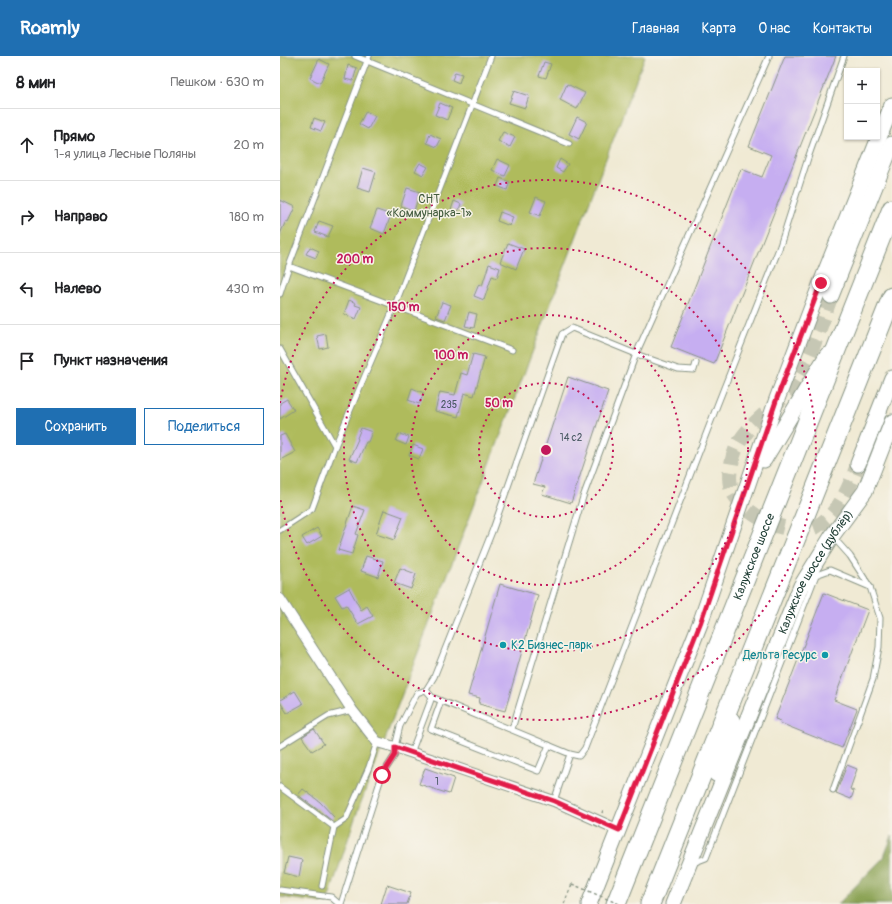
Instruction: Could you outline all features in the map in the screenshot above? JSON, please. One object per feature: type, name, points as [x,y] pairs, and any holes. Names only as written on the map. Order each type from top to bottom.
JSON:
[{"type":"highway","name":"Калужское шоссе","points":[[618,904],[892,209]]},
{"type":"highway","points":[[650,904],[892,297]]},
{"type":"main road","points":[[589,904],[701,621],[777,398],[815,297],[892,105]]},
{"type":"main road","points":[[831,296],[892,144]]},
{"type":"main road","points":[[746,492],[776,437],[807,390],[852,312]]},
{"type":"main road","points":[[858,464],[892,378]]},
{"type":"main road","name":"Калужское шоссе (дублёр)","points":[[673,904],[801,586],[832,536],[865,491],[892,422]]},
{"type":"main road","points":[[694,850],[751,651]]},
{"type":"street","points":[[280,599],[352,710],[377,742],[554,801],[619,830]]},
{"type":"lane","points":[[355,56],[368,58],[472,104],[569,144]]},
{"type":"lane","points":[[280,530],[312,509],[335,446],[395,305],[491,56]]},
{"type":"lane","points":[[512,729],[583,497],[636,354],[769,56]]},
{"type":"lane","points":[[426,690],[432,697],[570,754],[579,756],[585,748],[780,246],[808,158],[844,56]]},
{"type":"lane","points":[[280,294],[289,266],[368,58]]},
{"type":"lane","points":[[289,266],[512,350]]},
{"type":"lane","points":[[280,890],[331,897],[340,904],[382,775],[395,755],[395,747],[400,726],[417,693],[426,690],[434,677],[493,528],[562,334],[572,328],[678,369],[694,370],[696,363]]},
{"type":"lane","points":[[280,349],[335,446]]},
{"type":"lane","points":[[832,536],[850,556],[870,587],[880,618],[879,647],[873,679],[833,790]]},
{"type":"lane","points":[[688,865],[706,858],[816,575],[830,570],[870,587]]},
{"type":"lane","points":[[411,753],[432,697]]},
{"type":"lane","points":[[441,701],[431,729],[538,771],[549,745]]},
{"type":"lane","points":[[280,746],[328,716],[352,710]]},
{"type":"lane","points":[[322,886],[334,828],[346,819],[369,767],[377,742]]},
{"type":"lane","points":[[554,801],[570,754]]},
{"type":"lane","points":[[280,787],[334,828]]},
{"type":"path","points":[[564,904],[572,884],[618,904]]},
{"type":"green space","name":"СНТ «Коммунарка-1»","points":[[280,56],[645,56],[355,818],[327,903],[280,897]]},
{"type":"green space","points":[[892,836],[892,904],[838,904],[884,857]]},
{"type":"building","points":[[785,56],[836,56],[714,364],[671,347],[741,169],[762,177],[771,155],[749,146]]},
{"type":"building","points":[[319,59],[329,64],[320,83],[310,78]]},
{"type":"building","points":[[544,62],[551,64],[546,78],[539,76]]},
{"type":"building","points":[[348,65],[357,68],[353,81],[345,79]]},
{"type":"building","points":[[455,72],[462,74],[459,83],[452,80]]},
{"type":"building","points":[[567,84],[585,93],[577,109],[560,100]]},
{"type":"building","points":[[514,91],[529,96],[525,108],[509,103]]},
{"type":"building","points":[[440,103],[452,108],[447,120],[435,115]]},
{"type":"building","points":[[366,111],[375,116],[368,129],[359,124]]},
{"type":"building","points":[[577,117],[587,122],[579,139],[569,134]]},
{"type":"building","points":[[314,118],[325,122],[321,131],[311,127]]},
{"type":"building","points":[[503,132],[515,137],[510,147],[498,141]]},
{"type":"building","points":[[430,134],[441,139],[437,147],[427,143]]},
{"type":"building","points":[[497,159],[510,165],[505,176],[492,170]]},
{"type":"building","points":[[560,159],[568,164],[563,172],[556,168]]},
{"type":"building","points":[[420,163],[428,167],[423,175],[415,171]]},
{"type":"building","points":[[363,168],[376,172],[370,192],[357,188]]},
{"type":"building","points":[[500,178],[510,182],[507,190],[497,186]]},
{"type":"building","points":[[407,188],[420,192],[414,211],[401,206]]},
{"type":"building","points":[[536,197],[546,201],[540,216],[530,212]]},
{"type":"building","points":[[280,200],[295,207],[280,234]]},
{"type":"building","points":[[454,201],[461,204],[458,212],[451,210]]},
{"type":"building","points":[[377,210],[391,215],[384,234],[370,228]]},
{"type":"building","points":[[500,212],[513,217],[510,226],[497,221]]},
{"type":"building","points":[[319,221],[333,226],[328,237],[315,232]]},
{"type":"building","points":[[508,243],[524,249],[516,269],[500,262]]},
{"type":"building","points":[[310,247],[319,251],[316,258],[306,254]]},
{"type":"building","points":[[489,264],[500,268],[497,278],[492,276],[484,300],[474,296],[479,284],[482,286]]},
{"type":"building","points":[[349,300],[356,303],[355,305],[361,307],[356,319],[344,314]]},
{"type":"building","points":[[442,302],[451,305],[445,320],[436,317]]},
{"type":"building","points":[[469,312],[477,314],[474,328],[465,326]]},
{"type":"building","points":[[326,334],[328,347],[320,349],[317,336]]},
{"type":"building","points":[[473,354],[485,357],[474,396],[464,393],[458,417],[435,411],[440,392],[455,395],[461,373],[467,375]]},
{"type":"building","points":[[568,377],[608,391],[571,503],[542,494],[545,487],[533,484]]},
{"type":"building","points":[[412,388],[424,393],[419,404],[408,400]]},
{"type":"building","points":[[287,399],[294,410],[280,419],[280,403]]},
{"type":"building","points":[[361,428],[372,432],[357,462],[349,459]]},
{"type":"building","points":[[285,434],[295,452],[280,460],[280,436]]},
{"type":"building","points":[[399,434],[409,437],[406,445],[396,441]]},
{"type":"building","points":[[413,445],[423,449],[419,459],[409,455]]},
{"type":"building","points":[[353,506],[365,510],[356,534],[358,535],[352,554],[338,550]]},
{"type":"building","points":[[384,510],[403,517],[394,540],[376,534]]},
{"type":"building","points":[[317,528],[322,536],[307,545],[302,537]]},
{"type":"building","points":[[366,556],[383,561],[378,577],[361,571]]},
{"type":"building","points":[[400,568],[416,574],[411,589],[394,583]]},
{"type":"building","name":"К2 Бизнес-парк","points":[[500,584],[538,595],[505,711],[479,704],[480,698],[468,695]]},
{"type":"building","points":[[349,588],[361,610],[367,606],[373,616],[358,624],[346,605],[342,607],[335,596]]},
{"type":"building","name":"Дельта Ресурс","points":[[824,593],[868,610],[834,700],[857,709],[842,748],[780,723],[781,721],[775,719]]},
{"type":"building","points":[[295,691],[303,704],[287,713],[280,700]]},
{"type":"building","points":[[314,729],[324,744],[312,751],[302,737]]},
{"type":"building","points":[[847,765],[857,769],[850,789],[854,791],[851,799],[836,793]]},
{"type":"building","points":[[425,768],[454,778],[449,794],[419,784]]},
{"type":"building","points":[[303,789],[320,802],[334,817],[331,820],[298,795]]},
{"type":"building","points":[[288,857],[302,860],[299,877],[284,873]]},
{"type":"building","points":[[387,885],[411,893],[407,904],[381,904]]},
{"type":"tunnel","points":[[831,296],[812,349],[797,380],[789,391],[749,429],[734,453],[730,470],[730,484],[738,500],[757,516],[769,523],[782,527],[795,530],[807,529],[817,526],[825,521],[838,507],[858,464]]},
{"type":"place","name":"К2 Бизнес-парк","points":[[503,645]]},
{"type":"place","name":"Дельта Ресурс","points":[[825,655]]},
{"type":"route","points":[[382,775],[395,755],[395,747],[554,801],[619,830],[701,621],[777,398],[821,283]]}]
